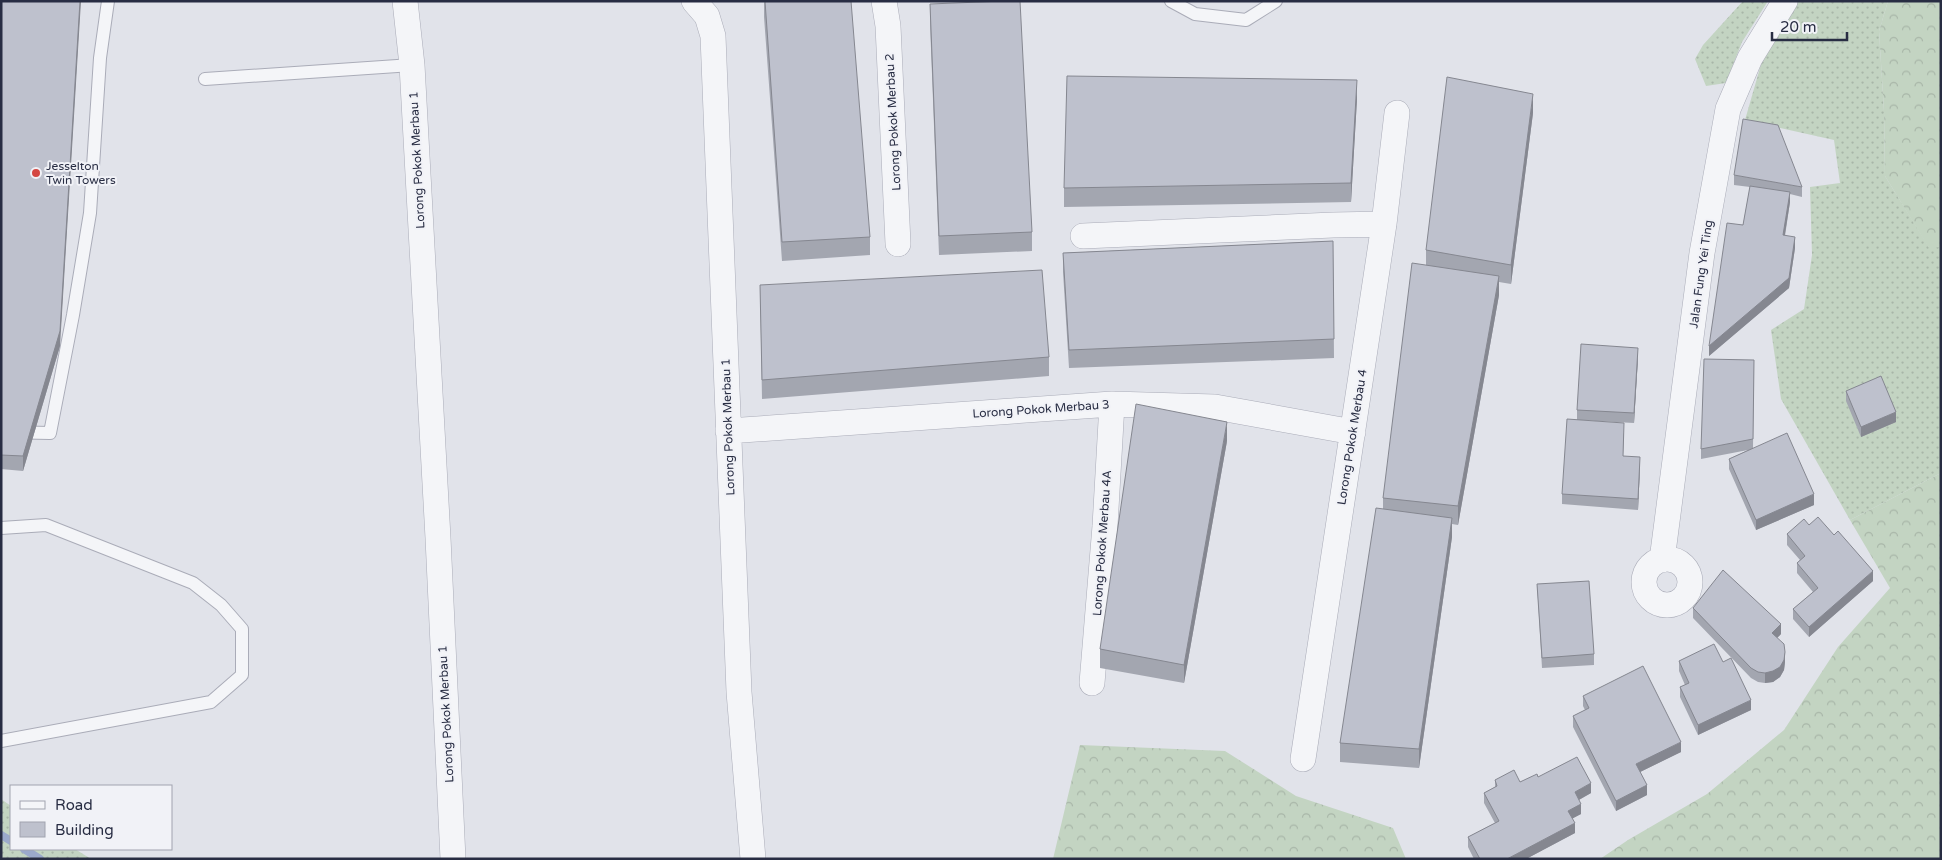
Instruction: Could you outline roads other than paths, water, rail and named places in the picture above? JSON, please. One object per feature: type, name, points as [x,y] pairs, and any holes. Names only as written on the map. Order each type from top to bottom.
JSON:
[{"type":"street","name":"Lorong Pokok Merbau 1","points":[[404,1],[412,65],[438,528],[453,859]]},
{"type":"street","name":"Lorong Pokok Merbau 1","points":[[694,1],[707,16],[713,36],[739,692],[753,859]]},
{"type":"street","name":"Lorong Pokok Merbau 2","points":[[884,1],[888,26],[898,244]]},
{"type":"street","name":"Jalan Fung Yei Ting","points":[[1662,560],[1702,253],[1728,109],[1750,58],[1785,1]]},
{"type":"street","name":"Lorong Pokok Merbau 4","points":[[1303,759],[1384,224],[1397,113]]},
{"type":"street","points":[[1083,236],[1384,224]]},
{"type":"street","name":"Lorong Pokok Merbau 3","points":[[728,431],[1112,404],[1215,407],[1353,432]]},
{"type":"street","name":"Lorong Pokok Merbau 4A","points":[[1092,683],[1105,526],[1112,404]]},
{"type":"lane","points":[[1,432],[50,433],[90,214],[100,58],[108,1]]},
{"type":"lane","points":[[1171,1],[1195,14],[1246,20],[1276,1]]},
{"type":"lane","points":[[205,79],[412,65]]},
{"type":"lane","points":[[1,528],[46,525],[193,583],[221,605],[242,630],[242,675],[211,702],[1,741]]},
{"type":"waterway","points":[[1,835],[10,840]]},
{"type":"waterway","points":[[26,850],[40,859]]},
{"type":"place","name":"Jesselton Twin Towers","points":[[36,173]]}]
